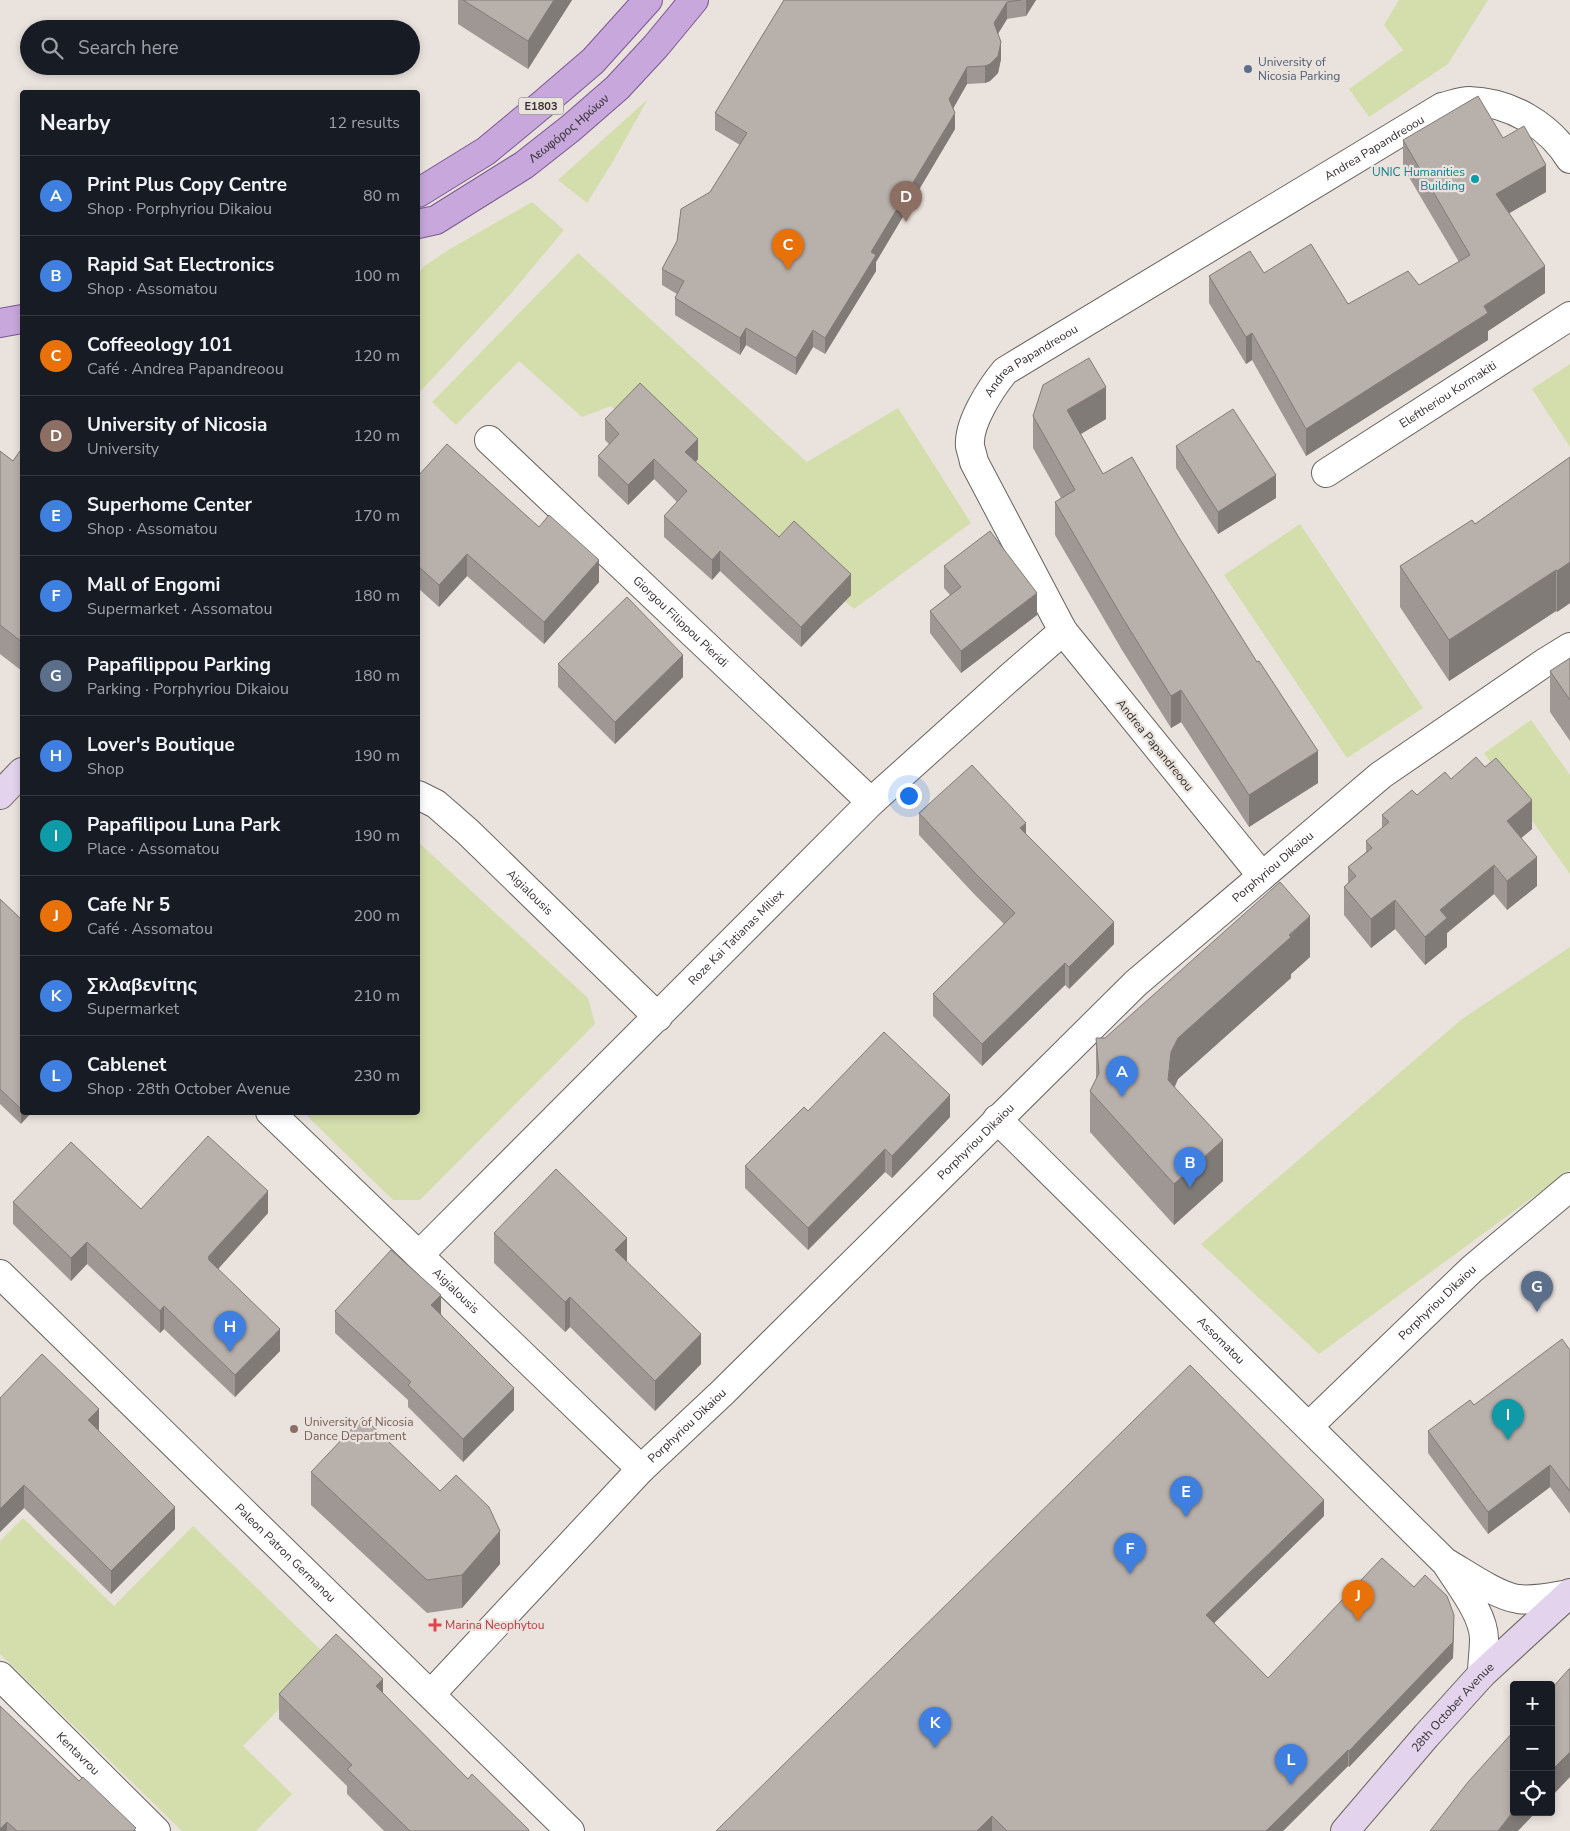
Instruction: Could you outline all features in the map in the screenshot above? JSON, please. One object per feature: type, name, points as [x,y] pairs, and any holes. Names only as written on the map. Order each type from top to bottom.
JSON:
[{"type":"main road","name":"E1803","points":[[420,192],[486,151],[544,104],[592,61],[648,0]]},
{"type":"main road","name":"Λεωφόρος Ηρώων","points":[[420,224],[436,220],[524,165],[571,128],[617,88],[656,46],[694,0]]},
{"type":"main road","points":[[0,324],[20,319]]},
{"type":"main road","points":[[0,795],[20,774]]},
{"type":"main road","name":"28th October Avenue","points":[[1345,1831],[1420,1742],[1482,1674],[1569,1594]]},
{"type":"street","name":"Andrea Papandreoou","points":[[1262,876],[1063,631],[974,462],[970,444],[974,424],[982,403],[992,386],[1005,371],[1442,107],[1468,101],[1497,104],[1524,116],[1546,131],[1570,159]]},
{"type":"street","name":"Eleftheriou Kormakiti","points":[[1326,473],[1570,316]]},
{"type":"street","name":"Giorgou Filippou Pieridi","points":[[489,440],[871,802]]},
{"type":"street","name":"Roze Kai Tatianas Miliex","points":[[419,1255],[871,802],[1063,631]]},
{"type":"street","name":"Porphyriou Dikaiou","points":[[431,1694],[641,1470],[723,1392],[1136,983],[1381,775],[1570,647]]},
{"type":"street","name":"Aigialousis","points":[[420,796],[436,804],[468,832],[658,1017]]},
{"type":"street","name":"Aigialousis","points":[[273,1115],[641,1470]]},
{"type":"street","name":"Assomatou","points":[[997,1119],[1446,1562],[1482,1624],[1484,1638],[1482,1674]]},
{"type":"street","name":"Porphyriou Dikaiou","points":[[1309,1426],[1472,1269],[1570,1187]]},
{"type":"street","name":"Paleon Patron Germanou","points":[[0,1274],[570,1831]]},
{"type":"street","name":"Assomatou","points":[[1446,1562],[1498,1592],[1516,1599],[1534,1600],[1569,1594]]},
{"type":"street","name":"Kentavrou","points":[[0,1676],[156,1831]]},
{"type":"green space","points":[[1399,0],[1488,0],[1448,64],[1369,117],[1349,89],[1403,50],[1384,25]]},
{"type":"green space","points":[[648,99],[587,203],[558,180]]},
{"type":"green space","points":[[532,202],[564,230],[508,297],[420,392],[420,271],[423,267],[450,249]]},
{"type":"green space","points":[[578,253],[807,462],[898,408],[971,523],[854,609],[611,406],[582,417],[519,361],[456,425],[432,402]]},
{"type":"green space","points":[[1570,364],[1570,447],[1532,389]]},
{"type":"green space","points":[[1300,524],[1423,708],[1347,758],[1224,575]]},
{"type":"green space","points":[[1531,720],[1570,775],[1570,874],[1484,753]]},
{"type":"green space","points":[[420,844],[588,998],[595,1024],[420,1200],[393,1200],[306,1115],[420,1115]]},
{"type":"green space","points":[[1570,947],[1570,1170],[1319,1354],[1201,1244],[1462,1019]]},
{"type":"green space","points":[[23,1518],[114,1606],[193,1526],[329,1658],[243,1746],[292,1794],[256,1831],[182,1831],[0,1654],[0,1541]]},
{"type":"building","points":[[463,0],[554,0],[528,41]]},
{"type":"building","points":[[784,0],[1021,0],[1007,2],[994,23],[1001,42],[998,56],[985,66],[967,67],[949,99],[955,113],[871,252],[876,255],[825,338],[813,330],[796,358],[746,328],[740,338],[675,298],[684,281],[662,269],[677,241],[681,209],[710,192],[747,133],[715,113]]},
{"type":"building","points":[[1478,96],[1503,138],[1524,126],[1546,165],[1496,194],[1545,266],[1484,306],[1488,313],[1306,429],[1252,333],[1246,337],[1209,276],[1250,251],[1264,273],[1311,244],[1348,304],[1408,271],[1419,285],[1470,255],[1403,140]]},
{"type":"building","points":[[1089,358],[1106,387],[1067,410],[1103,474],[1132,457],[1178,536],[1257,662],[1259,661],[1318,751],[1249,795],[1181,690],[1171,696],[1122,617],[1055,502],[1075,490],[1033,416],[1043,385]]},
{"type":"building","points":[[640,383],[698,439],[685,452],[779,537],[794,521],[851,574],[801,627],[720,551],[712,560],[664,516],[687,491],[654,459],[628,485],[598,456],[619,434],[605,419]]},
{"type":"building","points":[[1233,409],[1276,475],[1218,512],[1176,446]]},
{"type":"building","points":[[447,444],[539,527],[549,515],[599,560],[544,622],[467,554],[439,585],[420,568],[420,474]]},
{"type":"building","points":[[0,451],[13,461],[20,451],[20,640],[0,625]]},
{"type":"building","points":[[1570,457],[1570,562],[1449,640],[1400,566],[1472,520],[1475,524]]},
{"type":"building","points":[[990,531],[1037,593],[961,651],[930,611],[961,587],[944,566]]},
{"type":"building","points":[[627,597],[683,655],[615,722],[558,664]]},
{"type":"building","points":[[1570,658],[1570,700],[1550,671]]},
{"type":"building","points":[[1476,757],[1485,767],[1496,758],[1532,800],[1507,821],[1537,857],[1507,881],[1494,865],[1440,910],[1447,918],[1425,937],[1395,900],[1371,919],[1344,887],[1356,876],[1348,867],[1372,848],[1366,841],[1389,822],[1382,815],[1412,790],[1417,795],[1445,772],[1451,779]]},
{"type":"building","points":[[972,765],[1026,823],[1020,828],[1114,922],[1069,967],[1065,963],[982,1044],[933,994],[1015,913],[919,813]]},
{"type":"building","points":[[1280,882],[1310,916],[1289,935],[1291,937],[1178,1038],[1171,1052],[1168,1080],[1223,1140],[1174,1184],[1090,1091],[1099,1073],[1096,1038],[1105,1038]]},
{"type":"building","points":[[0,899],[20,918],[20,1108],[0,1089]]},
{"type":"building","points":[[884,1032],[950,1095],[892,1156],[885,1149],[808,1228],[745,1166],[804,1107],[808,1111]]},
{"type":"building","points":[[208,1136],[268,1191],[208,1257],[280,1329],[235,1375],[164,1306],[160,1311],[87,1242],[71,1258],[13,1202],[71,1142],[141,1209]]},
{"type":"building","points":[[556,1169],[627,1238],[615,1250],[701,1334],[655,1381],[570,1297],[565,1302],[494,1233]]},
{"type":"building","points":[[391,1250],[441,1295],[431,1305],[514,1388],[463,1439],[408,1385],[411,1382],[335,1311]]},
{"type":"building","points":[[1562,1339],[1570,1350],[1570,1491],[1550,1465],[1488,1512],[1428,1431],[1470,1400],[1474,1405]]},
{"type":"building","points":[[42,1354],[99,1409],[88,1420],[175,1507],[111,1571],[24,1485],[0,1509],[0,1398]]},
{"type":"building","points":[[1190,1365],[1324,1500],[1206,1615],[1268,1678],[1382,1558],[1414,1587],[1425,1575],[1447,1596],[1454,1615],[1453,1642],[1349,1751],[1266,1831],[1007,1831],[992,1816],[977,1831],[716,1831]]},
{"type":"building","points":[[363,1417],[440,1491],[456,1475],[489,1507],[500,1531],[462,1575],[427,1580],[311,1472]]},
{"type":"building","points":[[336,1634],[383,1679],[376,1686],[468,1779],[472,1774],[528,1831],[410,1831],[347,1769],[352,1765],[279,1694]]},
{"type":"building","points":[[1570,1668],[1570,1752],[1555,1767],[1555,1726],[1555,1685]]},
{"type":"building","points":[[0,1706],[79,1781],[83,1777],[136,1828],[133,1831],[17,1831],[7,1822],[0,1829]]},
{"type":"building","points":[[1510,1735],[1510,1815],[1498,1831],[1430,1831],[1468,1782]]},
{"type":"place","name":"University of Nicosia Parking","points":[[1248,69]]},
{"type":"place","name":"UNIC Humanities Building","points":[[1475,179]]},
{"type":"place","name":"University of Nicosia","points":[[906,222]]},
{"type":"place","name":"Coffeeology 101","points":[[788,270]]},
{"type":"place","name":"Print Plus Copy Centre","points":[[1122,1097]]},
{"type":"place","name":"Rapid Sat Electronics","points":[[1190,1188]]},
{"type":"place","name":"Papafilippou Parking","points":[[1537,1312]]},
{"type":"place","name":"Lover's Boutique","points":[[230,1352]]},
{"type":"place","name":"University of Nicosia Dance Department","points":[[294,1429]]},
{"type":"place","name":"Papafilipou Luna Park","points":[[1508,1440]]},
{"type":"place","name":"Superhome Center","points":[[1186,1517]]},
{"type":"place","name":"Mall of Engomi","points":[[1130,1574]]},
{"type":"place","name":"Cafe Nr 5","points":[[1358,1621]]},
{"type":"place","name":"Marina Neophytou","points":[[435,1625]]},
{"type":"place","name":"Σκλαβενίτης","points":[[935,1748]]},
{"type":"place","name":"Cablenet","points":[[1291,1785]]}]
